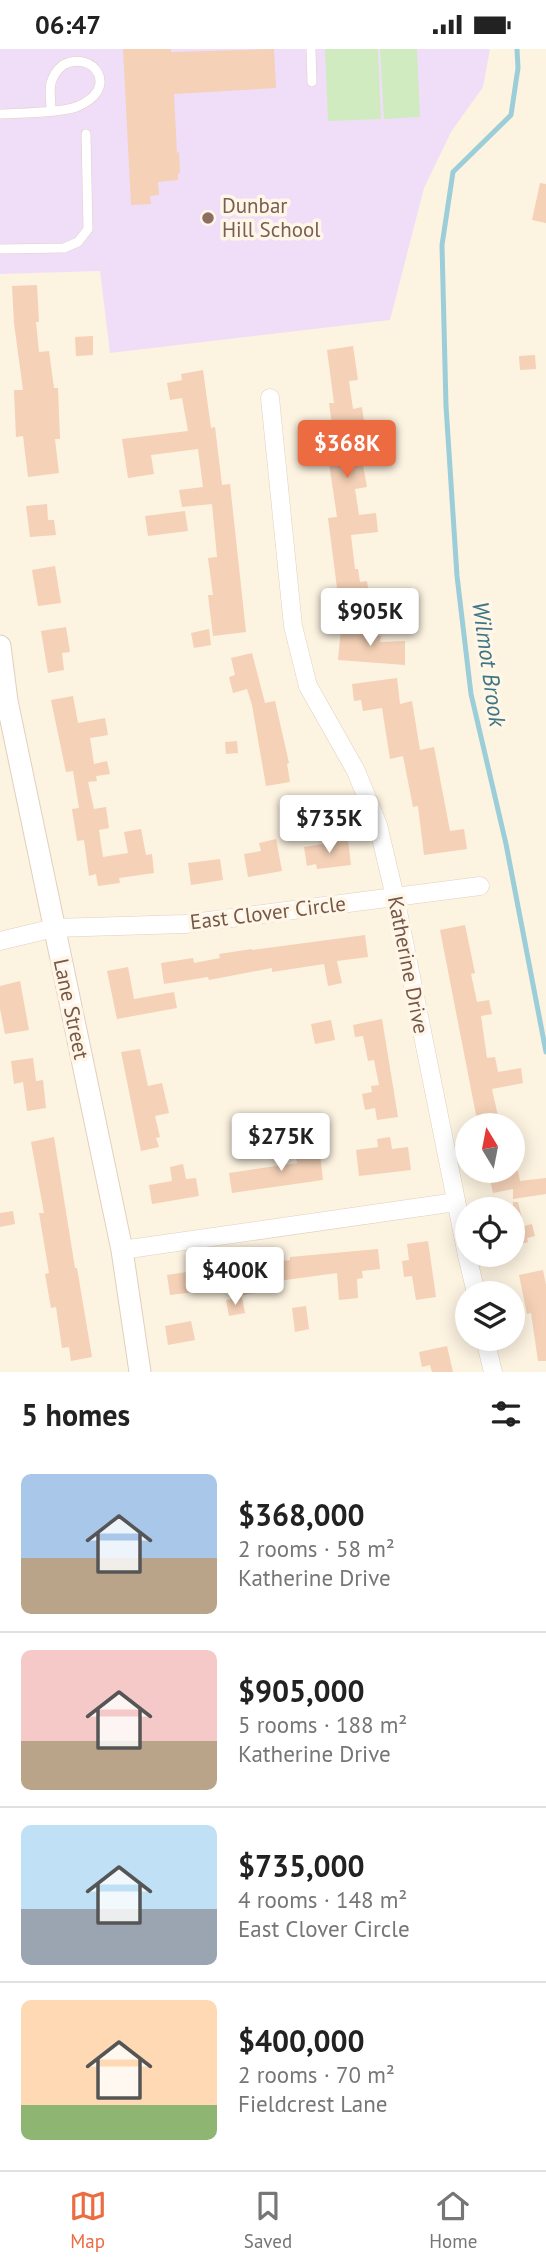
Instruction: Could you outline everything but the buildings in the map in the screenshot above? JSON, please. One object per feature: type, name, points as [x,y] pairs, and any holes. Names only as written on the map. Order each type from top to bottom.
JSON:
[{"type":"street","name":"Katherine Drive","points":[[270,398],[293,626],[308,686],[356,771],[378,825],[455,1197]]},
{"type":"street","name":"Lane Street","points":[[0,646],[7,701],[122,1249],[140,1372]]},
{"type":"street","name":"East Clover Circle","points":[[0,941],[54,928],[185,924],[480,886]]},
{"type":"street","points":[[122,1249],[455,1202]]},
{"type":"street","points":[[488,1351],[493,1372]]},
{"type":"lane","points":[[312,49],[312,82]]},
{"type":"lane","points":[[0,114],[51,110],[74,108],[92,98],[99,90],[100,75],[88,59],[80,57],[69,60],[57,70],[51,82],[51,110]]},
{"type":"lane","points":[[0,249],[64,249],[78,242],[88,229],[86,134]]},
{"type":"shaded area","name":"Dunbar Hill School","points":[[0,49],[490,49],[483,87],[451,132],[424,188],[390,320],[110,353],[100,271],[0,274]]},
{"type":"green space","points":[[325,49],[378,49],[381,119],[328,121]]},
{"type":"green space","points":[[380,49],[417,49],[420,117],[384,119]]},
{"type":"waterway","name":"Wilmot Brook","points":[[517,49],[518,68],[511,115],[453,172],[442,245],[446,406],[457,576],[471,694],[506,844],[546,1052]]},
{"type":"place","name":"Dunbar Hill School","points":[[208,218]]}]
